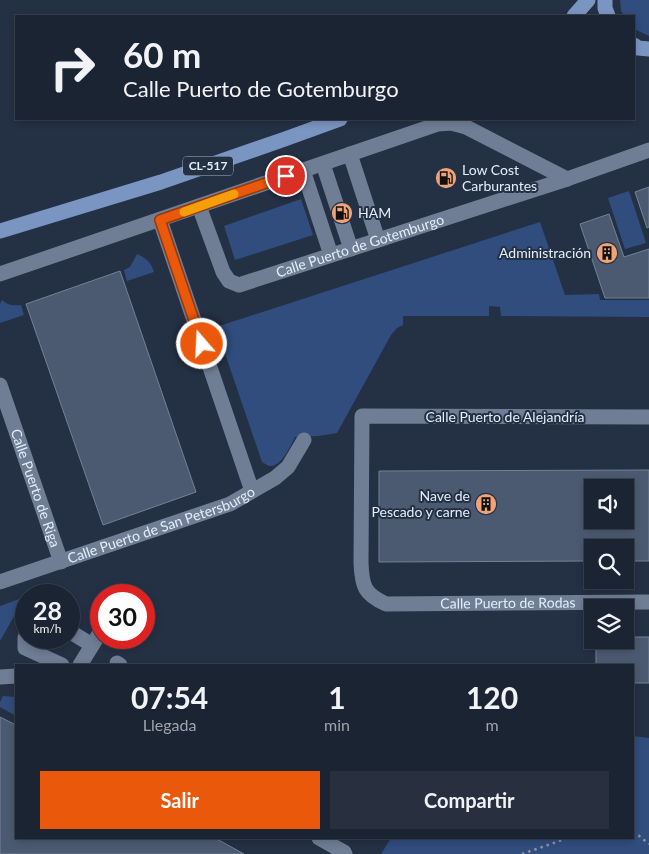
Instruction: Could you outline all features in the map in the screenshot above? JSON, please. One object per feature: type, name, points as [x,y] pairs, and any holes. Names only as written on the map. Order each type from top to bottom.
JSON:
[{"type":"main road","points":[[575,15],[588,0]]},
{"type":"main road","points":[[605,0],[608,15]]},
{"type":"main road","points":[[635,46],[649,50]]},
{"type":"main road","name":"CL-517","points":[[0,231],[161,182],[337,120]]},
{"type":"street","points":[[0,274],[438,124],[451,123],[466,127],[567,179]]},
{"type":"street","name":"Calle Puerto de Gotemburgo","points":[[199,206],[222,272],[229,281],[239,286],[567,179],[649,150]]},
{"type":"street","points":[[350,154],[378,240]]},
{"type":"street","points":[[323,164],[351,249]]},
{"type":"street","points":[[303,170],[331,255]]},
{"type":"street","points":[[160,220],[252,491]]},
{"type":"street","name":"Calle Puerto de Riga","points":[[0,385],[61,562]]},
{"type":"street","name":"Calle Puerto de Alejandría","points":[[369,594],[362,580],[361,563],[362,416],[649,418]]},
{"type":"street","name":"Calle Puerto de San Petersburgo","points":[[0,582],[230,504],[275,478],[288,467],[304,440]]},
{"type":"street","name":"Calle Puerto de Rodas","points":[[369,594],[386,604],[649,602]]},
{"type":"street","points":[[81,664],[90,648]]},
{"type":"street","points":[[27,649],[60,664]]},
{"type":"street","points":[[0,677],[15,676]]},
{"type":"street","points":[[327,839],[345,854]]},
{"type":"path","points":[[634,835],[638,835],[649,844]]},
{"type":"path","points":[[522,854],[565,839]]},
{"type":"shaded area","points":[[620,0],[649,0],[649,36],[635,29],[635,15],[623,15]]},
{"type":"shaded area","points":[[629,191],[646,243],[625,249],[608,198]]},
{"type":"shaded area","points":[[301,199],[313,235],[235,260],[224,226]]},
{"type":"shaded area","points":[[540,222],[565,295],[599,294],[600,300],[649,300],[649,317],[501,316],[500,307],[489,306],[489,316],[403,316],[403,325],[397,328],[391,335],[337,433],[295,437],[278,463],[269,466],[262,462],[216,327]]},
{"type":"shaded area","points":[[137,254],[148,261],[154,272],[127,281],[124,270],[130,267]]},
{"type":"shaded area","points":[[2,300],[11,305],[21,305],[24,315],[0,323],[0,304]]},
{"type":"shaded area","points":[[15,601],[15,615],[0,641],[0,606]]},
{"type":"shaded area","points":[[3,696],[15,697],[15,715],[0,707]]},
{"type":"shaded area","points":[[634,736],[649,738],[649,854],[381,854],[390,839],[634,839]]},
{"type":"building","points":[[649,187],[649,227],[647,228],[635,192]]},
{"type":"building","name":"Administración","points":[[609,214],[624,257],[649,249],[649,298],[605,298],[580,224]]},
{"type":"building","points":[[120,271],[196,492],[103,525],[26,304]]},
{"type":"building","name":"Nave de Pescado y carne","points":[[649,470],[649,561],[634,561],[634,539],[584,539],[584,561],[379,562],[379,471]]},
{"type":"building","points":[[634,637],[649,637],[649,683],[634,683],[634,664],[596,664],[596,649],[634,649]]},
{"type":"building","points":[[0,717],[15,724],[15,839],[217,839],[244,854],[0,854]]},
{"type":"slow traffic","points":[[184,212],[234,194]]},
{"type":"place","name":"Low Cost Carburantes","points":[[446,178]]},
{"type":"place","name":"HAM","points":[[342,213]]},
{"type":"place","name":"Administración","points":[[607,253]]},
{"type":"place","name":"Nave de Pescado y carne","points":[[486,504]]},
{"type":"route","points":[[202,344],[160,220],[286,176]]}]
